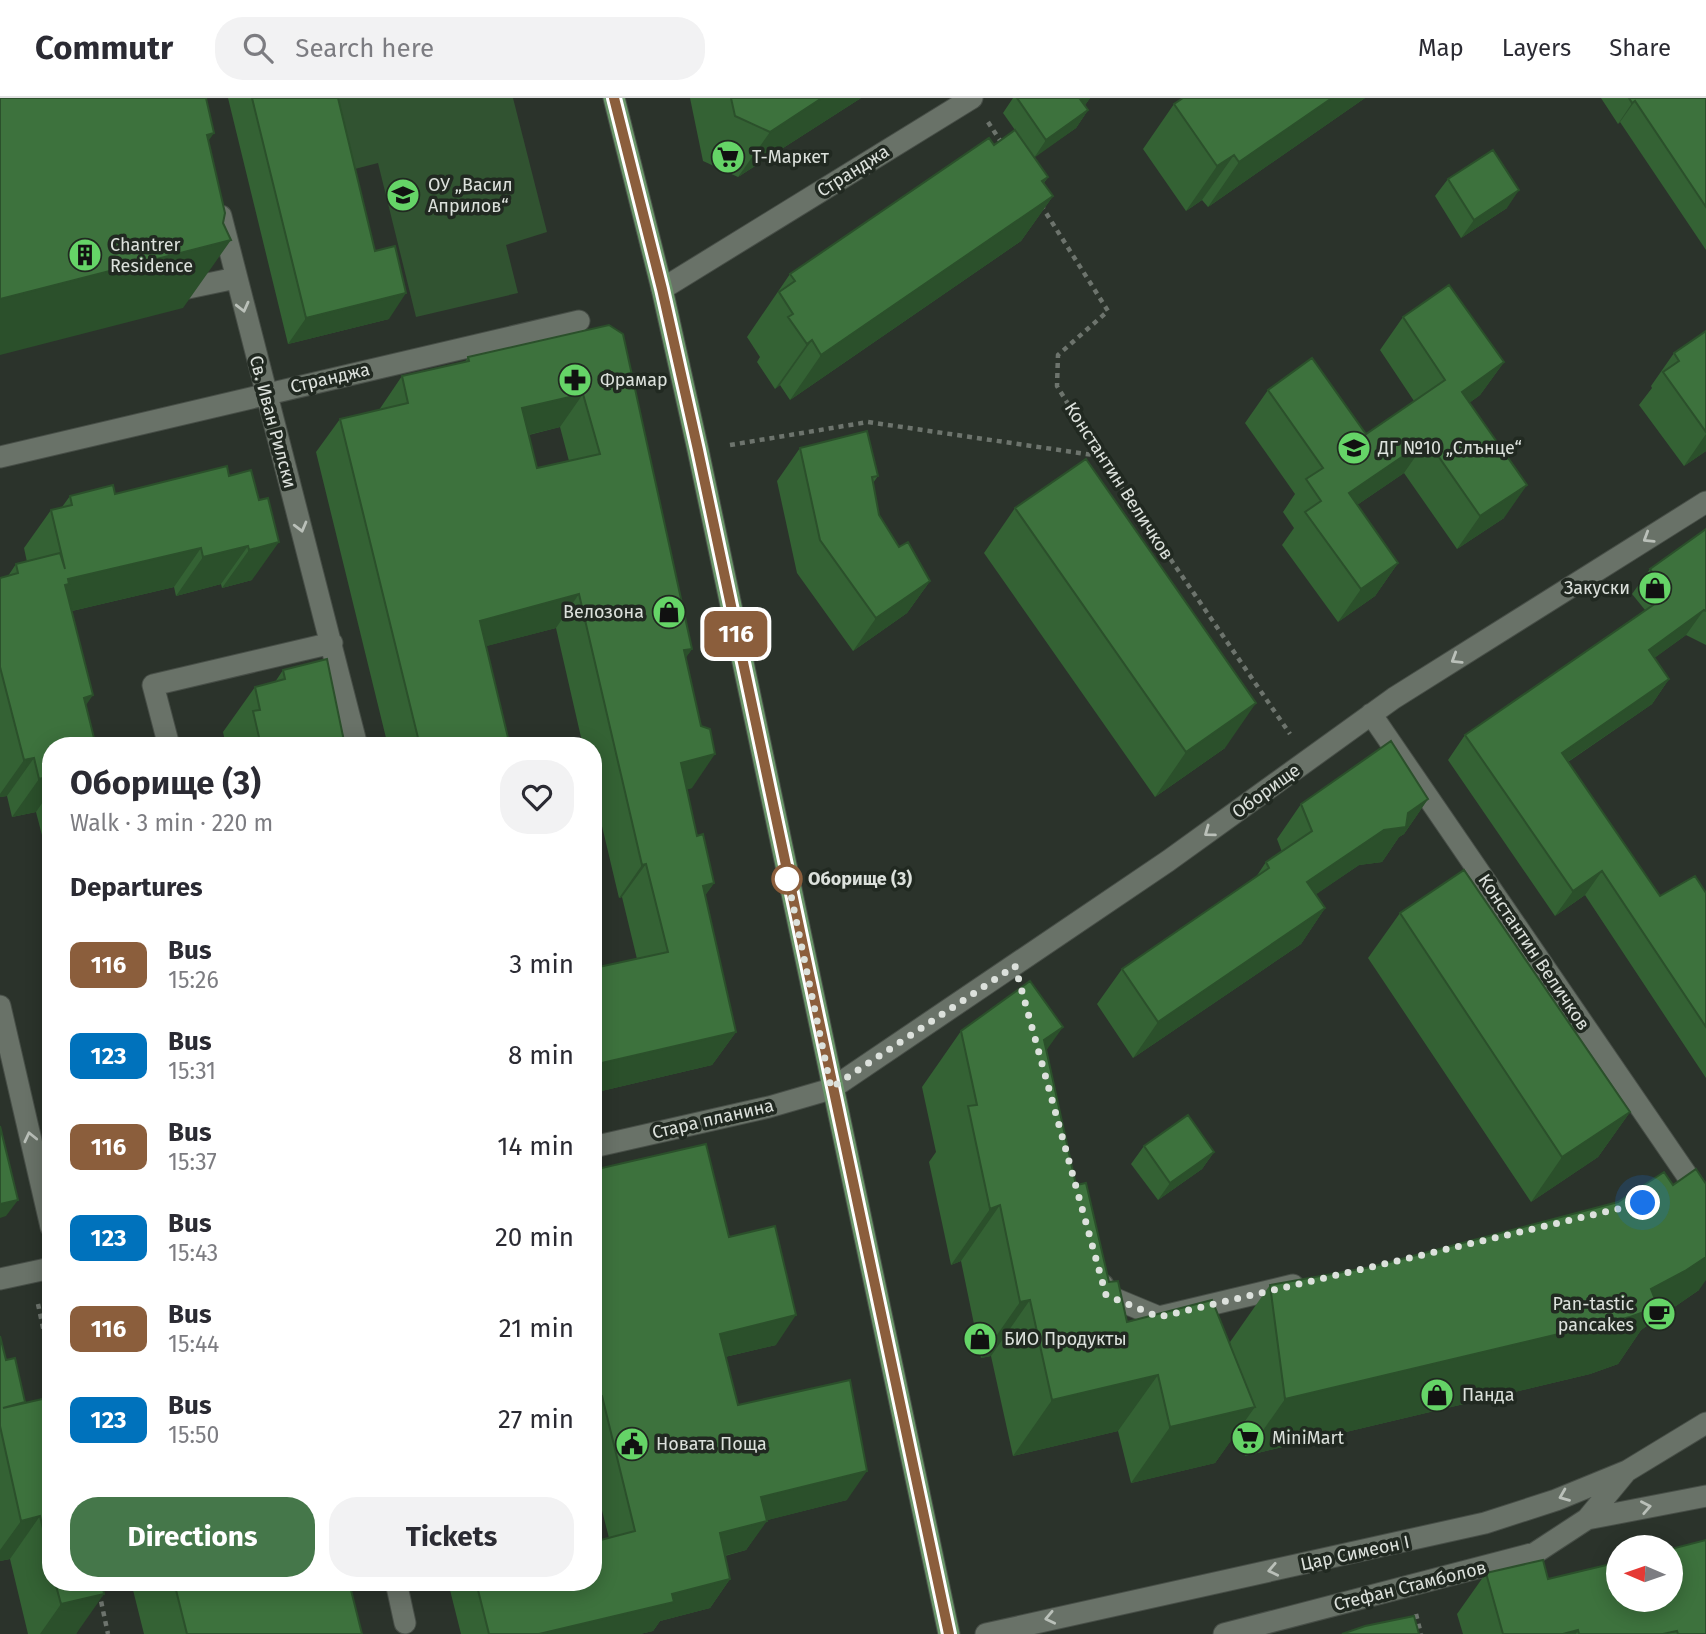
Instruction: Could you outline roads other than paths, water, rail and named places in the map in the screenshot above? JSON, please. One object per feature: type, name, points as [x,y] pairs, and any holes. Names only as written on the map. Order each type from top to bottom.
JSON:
[{"type":"main road","points":[[614,98],[662,289],[698,450],[831,1088],[949,1634]]},
{"type":"street","name":"Странджа","points":[[662,289],[972,98]]},
{"type":"street","name":"Св. Иван Рилски","points":[[217,201],[356,737]]},
{"type":"street","points":[[188,288],[236,278]]},
{"type":"street","name":"Странджа","points":[[0,457],[579,321]]},
{"type":"street","name":"Оборище","points":[[831,1088],[1015,966],[1371,714],[1706,502]]},
{"type":"street","points":[[167,737],[153,685],[332,643]]},
{"type":"street","name":"Константин Величков","points":[[1371,714],[1702,1187]]},
{"type":"street","points":[[1015,966],[1022,992]]},
{"type":"street","points":[[0,1006],[42,1188]]},
{"type":"street","name":"Стара планина","points":[[602,1145],[769,1107],[831,1088]]},
{"type":"street","points":[[1670,1196],[1702,1187]]},
{"type":"street","points":[[1099,1268],[1106,1295],[1159,1317],[1307,1282]]},
{"type":"street","points":[[0,1279],[41,1270]]},
{"type":"street","name":"Цар Симеон I","points":[[986,1634],[1485,1523],[1556,1500],[1627,1471],[1706,1423]]},
{"type":"street","name":"Стефан Стамболов","points":[[1224,1634],[1535,1552],[1587,1519],[1627,1471]]},
{"type":"street","name":"Стефан Стамболов","points":[[1587,1519],[1706,1496]]},
{"type":"street","points":[[398,1591],[405,1623]]},
{"type":"place","name":"Т-Маркет","points":[[728,157]]},
{"type":"place","name":"ОУ „Васил Априлов“","points":[[403,195]]},
{"type":"place","name":"Chantrer Residence","points":[[85,255]]},
{"type":"place","name":"Фрамар","points":[[575,380]]},
{"type":"place","name":"ДГ №10 „Слънце“","points":[[1354,448]]},
{"type":"place","name":"Закуски","points":[[1655,588]]},
{"type":"place","name":"Велозона","points":[[669,612]]},
{"type":"place","name":"Оборище (3)","points":[[787,879]]},
{"type":"place","name":"Pan-tastic pancakes","points":[[1659,1314]]},
{"type":"place","name":"БИО Продукты","points":[[980,1339]]},
{"type":"place","name":"Панда","points":[[1437,1395]]},
{"type":"place","name":"MiniMart","points":[[1248,1438]]},
{"type":"place","name":"Новата Поща","points":[[632,1444]]}]
